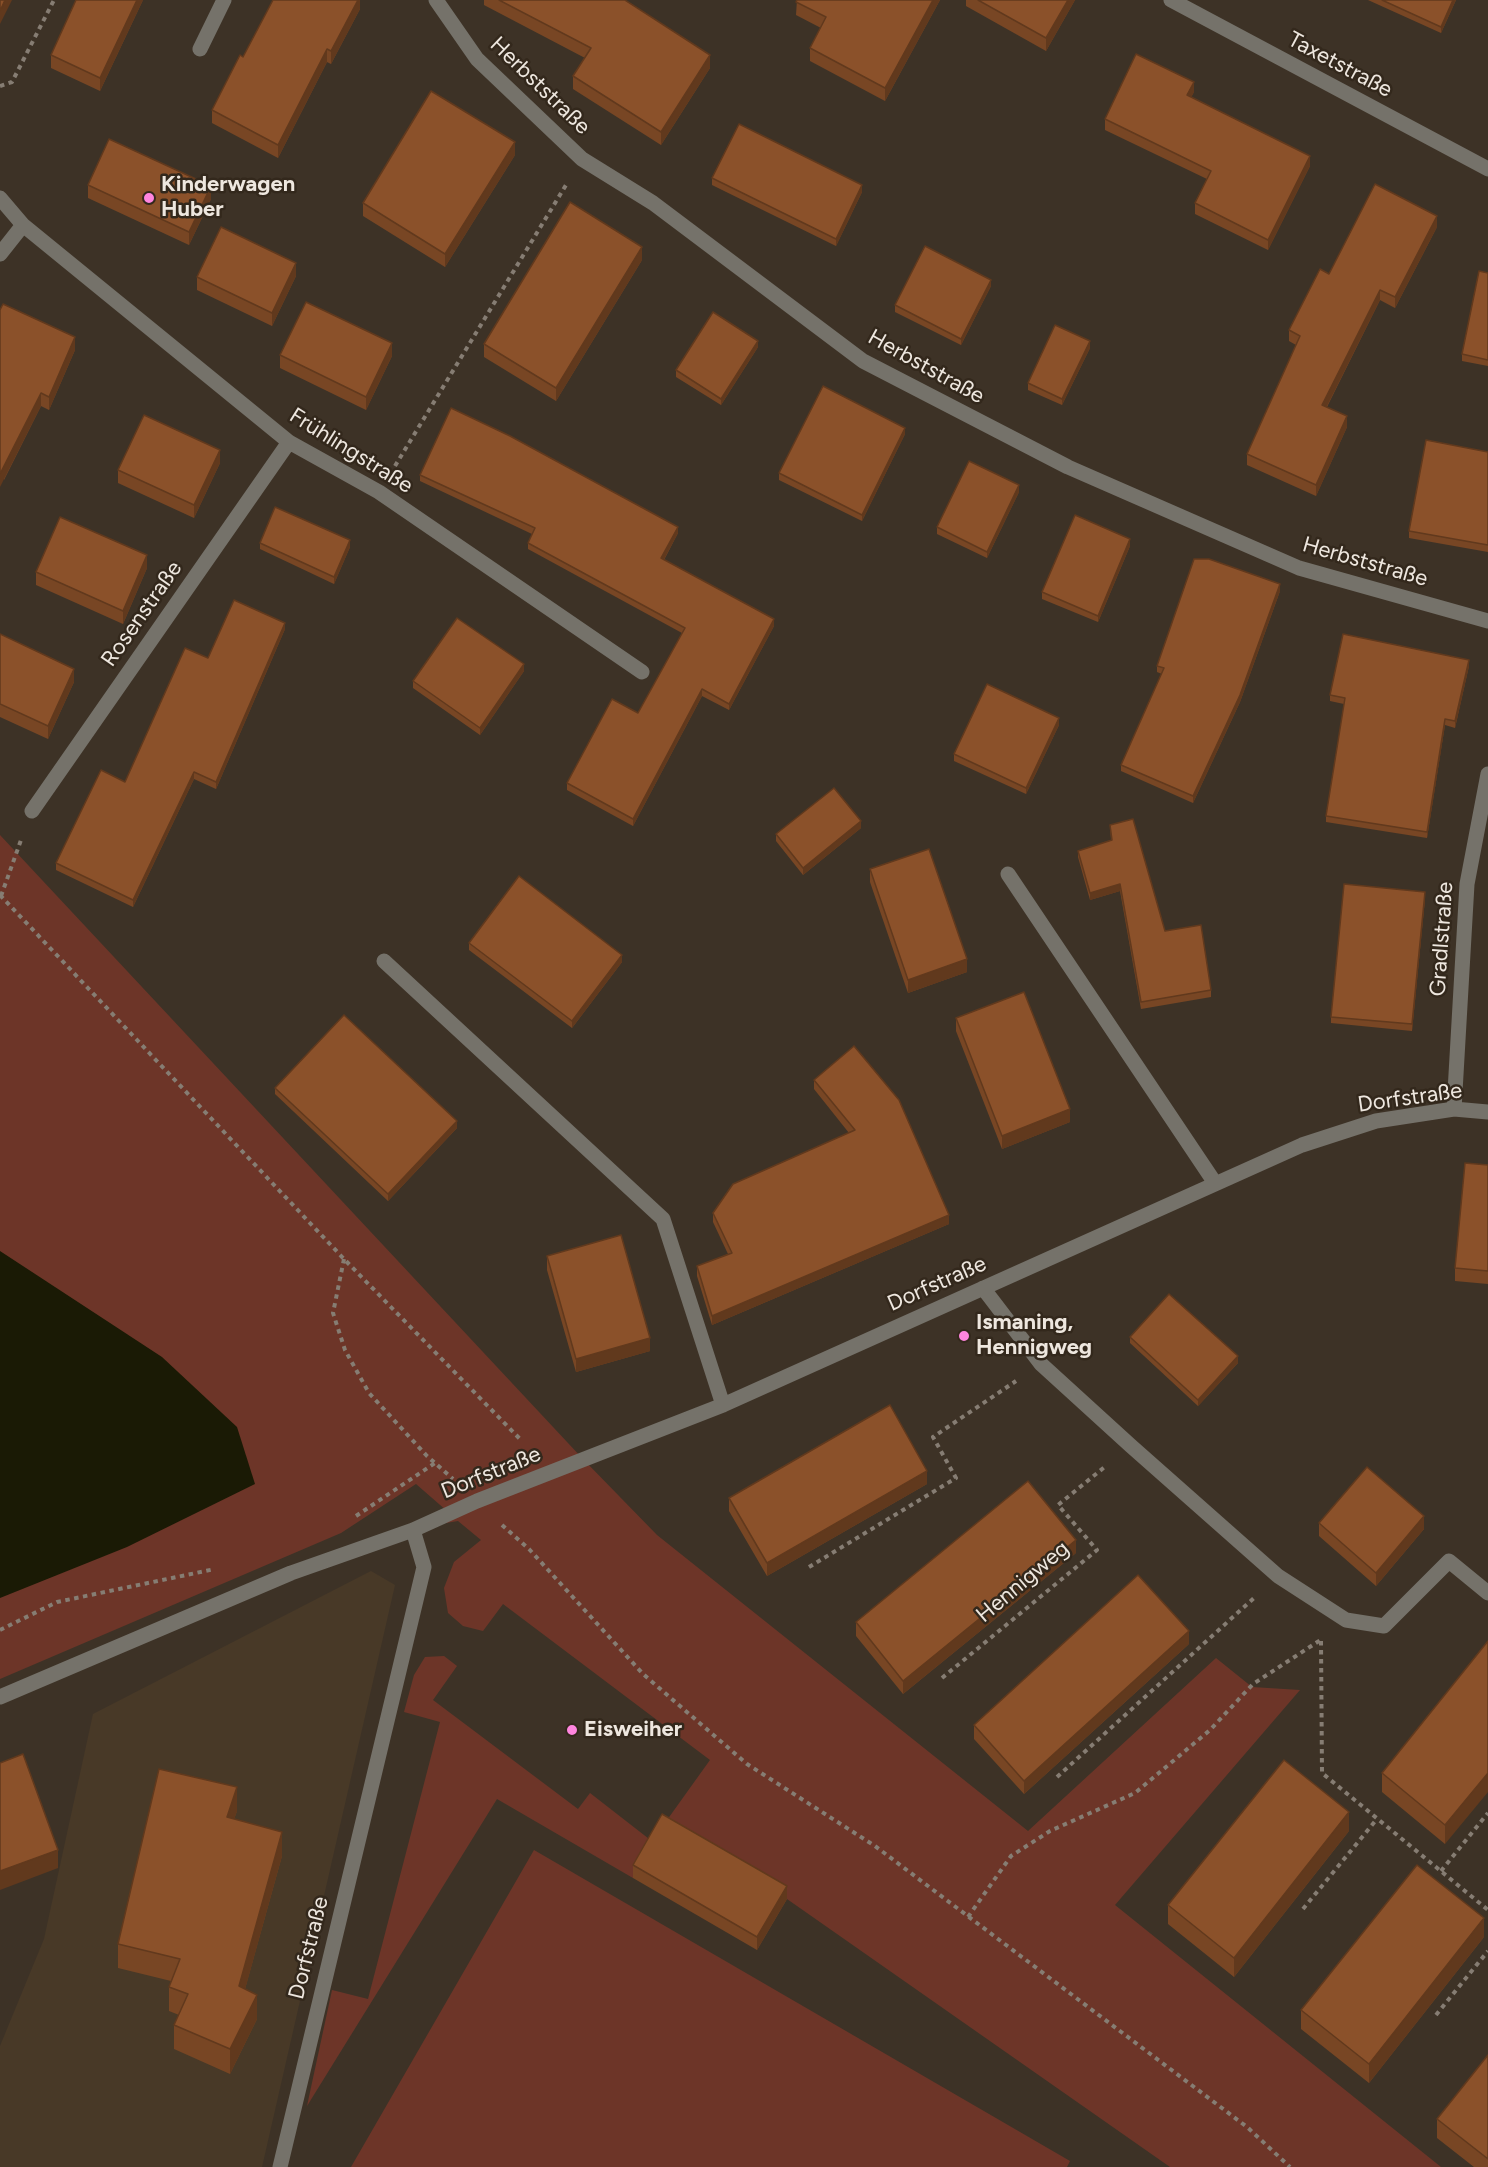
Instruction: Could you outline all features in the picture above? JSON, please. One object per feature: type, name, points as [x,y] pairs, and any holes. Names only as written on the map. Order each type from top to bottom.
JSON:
[{"type":"street","points":[[200,49],[224,0]]},
{"type":"street","name":"Herbststraße","points":[[436,0],[477,59],[582,159],[653,203],[863,361],[1058,462],[1299,568],[1488,621]]},
{"type":"street","name":"Taxetstraße","points":[[1172,0],[1488,169]]},
{"type":"street","name":"Frühlingstraße","points":[[0,198],[23,225],[289,442],[379,492],[642,672]]},
{"type":"street","points":[[0,254],[23,225]]},
{"type":"street","name":"Rosenstraße","points":[[32,811],[289,442]]},
{"type":"street","name":"Gradlstraße","points":[[1454,1109],[1467,884],[1488,774]]},
{"type":"street","points":[[1008,874],[1215,1183]]},
{"type":"street","points":[[384,961],[663,1219],[723,1405]]},
{"type":"street","name":"Dorfstraße","points":[[0,1697],[291,1573],[413,1530],[477,1501],[723,1405],[1302,1145],[1376,1121],[1454,1109],[1488,1112]]},
{"type":"street","points":[[983,1288],[1041,1364],[1278,1576],[1346,1620],[1384,1626],[1449,1561],[1488,1593]]},
{"type":"street","name":"Dorfstraße","points":[[280,2167],[424,1567],[413,1530]]},
{"type":"path","points":[[0,86],[12,82],[54,0]]},
{"type":"path","points":[[379,492],[582,159]]},
{"type":"path","points":[[32,811],[0,896],[344,1259],[520,1438]]},
{"type":"path","points":[[344,1259],[333,1313],[345,1350],[369,1393],[435,1463],[529,1549],[644,1674],[747,1764],[875,1846],[1247,2127],[1290,2167]]},
{"type":"path","points":[[809,1567],[956,1478],[933,1437],[1041,1364]]},
{"type":"path","name":"Hennigweg","points":[[942,1678],[1096,1550],[1058,1505],[1131,1446]]},
{"type":"path","points":[[355,1516],[435,1463]]},
{"type":"path","points":[[0,1630],[57,1602],[227,1567]]},
{"type":"path","points":[[1057,1777],[1278,1576]]},
{"type":"path","points":[[968,1917],[1011,1856],[1050,1831],[1135,1793],[1210,1730],[1253,1684],[1321,1641],[1346,1620]]},
{"type":"path","points":[[1321,1641],[1322,1773],[1488,1910]]},
{"type":"path","points":[[1441,1871],[1488,1813]]},
{"type":"path","points":[[1303,1909],[1377,1819]]},
{"type":"path","points":[[1436,2015],[1488,1951]]},
{"type":"shaded area","points":[[0,835],[582,1458],[657,1535],[1028,1831],[1216,1658],[1252,1687],[1300,1690],[1115,1905],[1441,2167],[1170,2167],[787,1899],[662,1827],[710,1760],[503,1604],[483,1631],[463,1626],[448,1613],[444,1588],[454,1562],[481,1540],[458,1521],[446,1523],[447,1511],[416,1484],[341,1533],[0,1679]]},
{"type":"shaded area","points":[[0,1251],[162,1357],[237,1427],[255,1484],[127,1547],[0,1598]]},
{"type":"shaded area","points":[[371,1571],[395,1585],[262,2167],[0,2167],[0,2046],[44,1939],[93,1714]]},
{"type":"shaded area","points":[[444,1656],[457,1666],[433,1700],[578,1809],[590,1793],[653,1842],[633,1878],[497,1799],[307,2106],[332,1990],[368,1999],[440,1722],[404,1712],[414,1675],[425,1657]]},
{"type":"shaded area","points":[[534,1850],[1070,2161],[1067,2167],[351,2167]]},
{"type":"building","points":[[0,0],[5,0],[0,11]]},
{"type":"building","points":[[76,0],[137,0],[100,78],[51,55]]},
{"type":"building","points":[[273,0],[358,0],[331,51],[327,49],[278,145],[212,110],[240,55],[243,57]]},
{"type":"building","points":[[499,0],[625,0],[710,55],[661,132],[573,76],[591,48]]},
{"type":"building","points":[[797,0],[933,0],[885,88],[810,48],[826,17],[796,2]]},
{"type":"building","points":[[978,0],[1068,0],[1046,38]]},
{"type":"building","points":[[1382,0],[1453,0],[1441,27]]},
{"type":"building","points":[[1136,54],[1194,82],[1187,95],[1310,156],[1268,240],[1195,203],[1211,171],[1105,119]]},
{"type":"building","points":[[431,91],[515,142],[445,254],[363,203]]},
{"type":"building","points":[[739,124],[862,185],[836,239],[712,178]]},
{"type":"building","name":"Kinderwagen Huber","points":[[109,139],[211,186],[189,232],[88,185]]},
{"type":"building","points":[[1375,184],[1437,216],[1395,297],[1380,290],[1322,405],[1347,416],[1316,485],[1247,454],[1300,336],[1289,330],[1320,269],[1329,274]]},
{"type":"building","points":[[570,202],[642,247],[556,388],[484,344]]},
{"type":"building","points":[[221,227],[296,263],[272,313],[197,277]]},
{"type":"building","points":[[925,246],[991,280],[961,339],[895,305]]},
{"type":"building","points":[[1479,271],[1488,273],[1488,360],[1462,354]]},
{"type":"building","points":[[306,302],[392,343],[366,397],[280,355]]},
{"type":"building","points":[[3,304],[75,337],[49,397],[41,393],[0,474],[0,310]]},
{"type":"building","points":[[713,312],[758,341],[721,399],[676,370]]},
{"type":"building","points":[[1055,325],[1090,341],[1062,399],[1028,383]]},
{"type":"building","points":[[823,386],[905,428],[862,515],[779,473]]},
{"type":"building","points":[[451,408],[510,436],[678,527],[661,558],[774,619],[729,704],[702,689],[633,819],[567,783],[612,699],[638,713],[685,628],[528,543],[535,528],[420,475]]},
{"type":"building","points":[[144,415],[220,450],[194,505],[118,470]]},
{"type":"building","points":[[1426,440],[1488,452],[1488,545],[1409,531]]},
{"type":"building","points":[[969,461],[1019,485],[987,552],[937,527]]},
{"type":"building","points":[[275,507],[350,540],[334,577],[260,543]]},
{"type":"building","points":[[1075,515],[1130,539],[1098,616],[1042,592]]},
{"type":"building","points":[[60,517],[147,555],[123,611],[36,572]]},
{"type":"building","points":[[1194,559],[1209,559],[1280,584],[1240,695],[1193,796],[1121,765],[1164,668],[1157,666]]},
{"type":"building","points":[[234,600],[285,623],[216,782],[194,772],[133,900],[56,863],[101,770],[125,782],[185,648],[208,658]]},
{"type":"building","points":[[457,618],[524,664],[480,728],[413,681]]},
{"type":"building","points":[[0,634],[74,669],[48,726],[0,704]]},
{"type":"building","points":[[1343,634],[1469,660],[1455,721],[1445,719],[1427,832],[1326,816],[1345,698],[1330,695]]},
{"type":"building","points":[[987,684],[1059,718],[1026,788],[954,754]]},
{"type":"building","points":[[834,788],[861,821],[803,868],[776,834]]},
{"type":"building","points":[[1133,819],[1165,931],[1201,925],[1211,990],[1141,1002],[1120,884],[1090,893],[1078,851],[1112,840],[1110,825]]},
{"type":"building","points":[[929,849],[967,959],[908,980],[870,869]]},
{"type":"building","points":[[519,876],[622,955],[572,1021],[469,943]]},
{"type":"building","points":[[1344,884],[1425,892],[1412,1024],[1331,1017]]},
{"type":"building","points":[[1024,992],[1070,1109],[1002,1136],[956,1018]]},
{"type":"building","points":[[344,1015],[457,1121],[388,1194],[275,1088]]},
{"type":"building","points":[[854,1046],[899,1100],[949,1215],[712,1316],[697,1266],[732,1253],[713,1213],[733,1184],[855,1130],[814,1080]]},
{"type":"building","points":[[1465,1163],[1488,1165],[1488,1271],[1455,1268]]},
{"type":"building","points":[[621,1235],[650,1338],[576,1359],[547,1256]]},
{"type":"building","points":[[1169,1294],[1238,1356],[1198,1400],[1130,1337]]},
{"type":"building","points":[[890,1405],[927,1471],[767,1563],[729,1498]]},
{"type":"building","points":[[1367,1467],[1424,1516],[1376,1573],[1319,1523]]},
{"type":"building","points":[[1028,1481],[1076,1540],[903,1681],[856,1622]]},
{"type":"building","points":[[1138,1575],[1189,1631],[1024,1781],[974,1725]]},
{"type":"building","points":[[1488,1641],[1488,1773],[1445,1825],[1382,1773]]},
{"type":"building","points":[[23,1754],[58,1850],[0,1871],[0,1763]]},
{"type":"building","points":[[1284,1760],[1349,1812],[1234,1958],[1168,1905]]},
{"type":"building","points":[[159,1769],[237,1787],[227,1817],[282,1832],[239,1986],[257,1995],[230,2049],[174,2025],[188,1994],[169,1987],[180,1959],[118,1944]]},
{"type":"building","points":[[662,1814],[787,1886],[757,1937],[633,1865]]},
{"type":"building","points":[[1417,1865],[1484,1918],[1369,2064],[1301,2010]]},
{"type":"building","points":[[1488,2055],[1488,2159],[1437,2119]]},
{"type":"place","name":"Kinderwagen Huber","points":[[149,198]]},
{"type":"place","name":"Ismaning, Hennigweg","points":[[964,1336]]},
{"type":"place","name":"Eisweiher","points":[[572,1730]]}]
